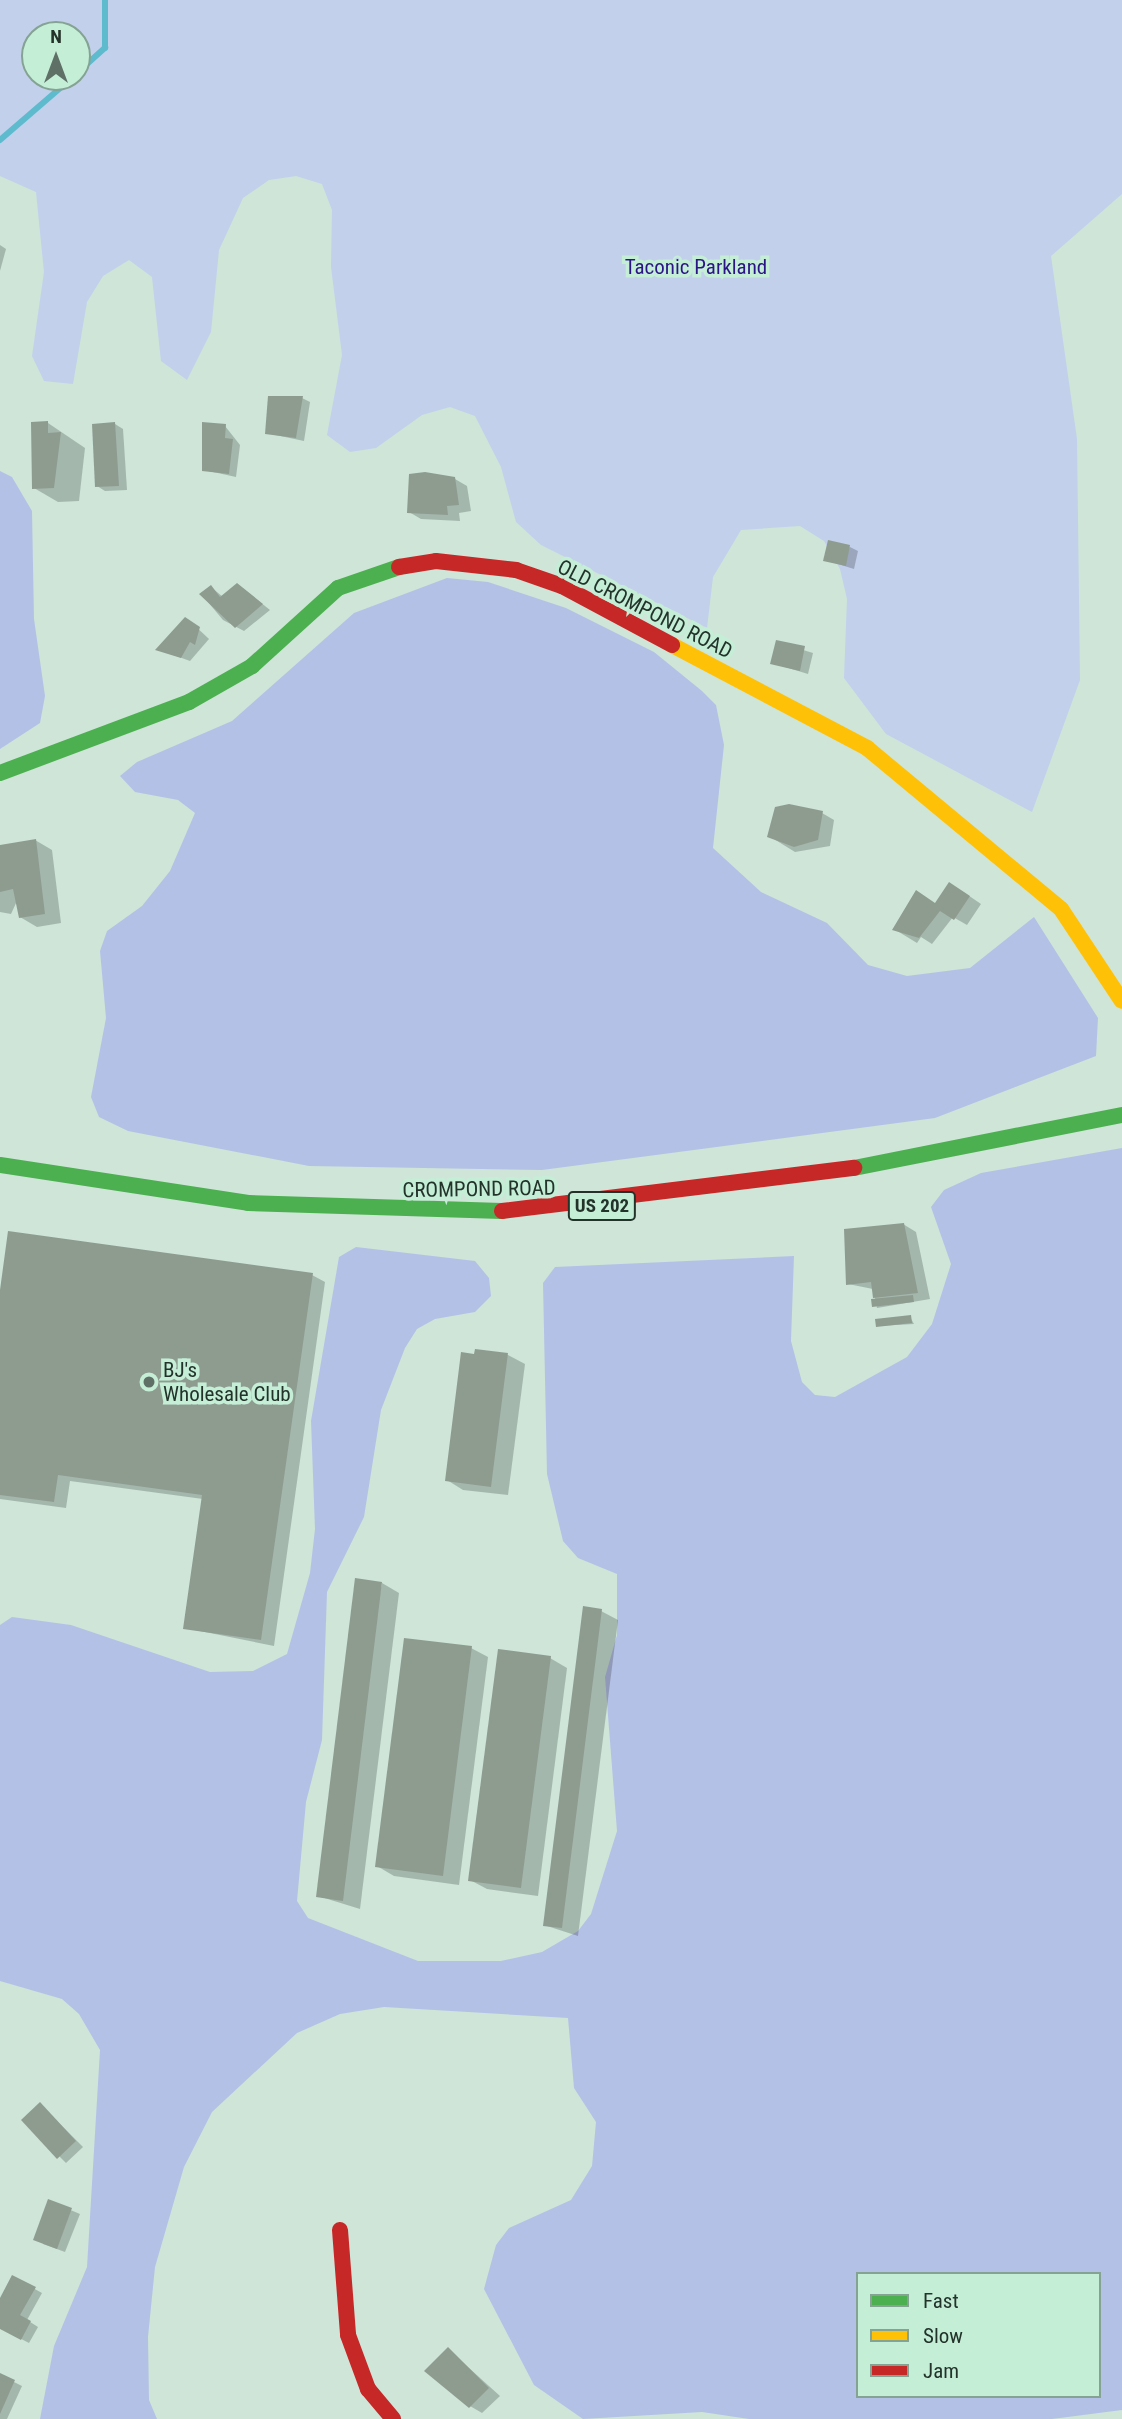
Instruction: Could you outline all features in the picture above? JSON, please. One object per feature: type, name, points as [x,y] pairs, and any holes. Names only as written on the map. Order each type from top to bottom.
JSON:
[{"type":"main road","name":"OLD CROMPOND ROAD","points":[[0,774],[189,702],[252,666],[338,588],[372,574],[436,561],[516,570],[562,586],[867,748],[1061,909],[1122,1001]]},
{"type":"main road","name":"CROMPOND ROAD","points":[[0,1166],[248,1203],[527,1212],[804,1178],[1122,1115]]},
{"type":"main road","points":[[340,2230],[348,2335],[368,2389],[393,2419]]},
{"type":"green space","name":"Taconic Parkland","points":[[0,0],[1122,0],[1122,194],[1051,256],[1077,439],[1080,680],[1032,812],[886,734],[844,678],[847,599],[840,569],[824,541],[800,526],[741,530],[713,577],[707,628],[541,545],[516,522],[501,467],[475,416],[450,407],[422,415],[376,448],[350,452],[327,435],[342,355],[331,267],[332,210],[322,184],[296,176],[269,180],[243,198],[219,250],[211,332],[187,380],[161,361],[152,277],[129,260],[103,276],[87,302],[73,384],[44,381],[32,356],[44,272],[36,192],[0,176]]},
{"type":"shaded area","points":[[0,471],[12,477],[32,511],[34,619],[45,696],[40,723],[0,749]]},
{"type":"shaded area","points":[[447,578],[488,582],[566,608],[654,652],[702,691],[716,705],[724,745],[713,848],[761,892],[827,923],[868,965],[907,976],[970,968],[1034,917],[1098,1018],[1096,1056],[935,1118],[542,1170],[309,1166],[128,1131],[99,1117],[91,1097],[106,1018],[100,951],[107,931],[142,906],[170,871],[195,813],[178,800],[135,792],[120,776],[137,762],[232,721],[354,613]]},
{"type":"shaded area","points":[[1122,1148],[1122,2410],[1052,2419],[749,2419],[702,2412],[583,2419],[534,2385],[484,2289],[496,2245],[509,2228],[571,2200],[592,2166],[596,2122],[574,2088],[568,2018],[384,2007],[340,2014],[297,2033],[212,2112],[184,2167],[155,2267],[148,2337],[149,2400],[157,2419],[40,2419],[54,2346],[87,2267],[100,2050],[79,2014],[62,1999],[0,1981],[0,1625],[12,1617],[71,1625],[210,1672],[253,1671],[287,1654],[310,1573],[315,1529],[311,1421],[339,1257],[356,1247],[475,1261],[489,1278],[491,1296],[475,1312],[435,1319],[417,1329],[405,1348],[381,1410],[364,1517],[327,1592],[322,1740],[306,1802],[297,1901],[308,1918],[418,1961],[501,1961],[542,1952],[578,1931],[591,1914],[617,1831],[605,1677],[617,1635],[617,1574],[578,1558],[563,1541],[547,1474],[543,1283],[555,1267],[794,1256],[791,1341],[802,1382],[815,1395],[835,1397],[907,1357],[932,1324],[951,1264],[931,1207],[944,1190],[981,1173]]},
{"type":"building","points":[[268,396],[303,396],[296,438],[265,434]]},
{"type":"building","points":[[48,421],[48,433],[61,432],[54,488],[32,489],[31,422]]},
{"type":"building","points":[[115,422],[119,486],[95,487],[92,424]]},
{"type":"building","points":[[202,422],[226,424],[225,438],[233,439],[229,474],[202,471]]},
{"type":"building","points":[[425,472],[455,477],[459,505],[447,506],[448,515],[407,513],[409,474]]},
{"type":"building","points":[[828,540],[850,545],[846,566],[823,561]]},
{"type":"building","points":[[237,583],[263,604],[235,628],[199,594],[211,585],[220,597]]},
{"type":"building","points":[[185,617],[200,627],[195,645],[190,642],[181,658],[155,650]]},
{"type":"building","points":[[776,640],[805,646],[800,671],[770,664]]},
{"type":"building","points":[[789,804],[823,811],[818,840],[794,847],[767,837],[775,807]]},
{"type":"building","points":[[36,839],[45,914],[19,918],[13,889],[0,892],[0,845]]},
{"type":"building","points":[[949,882],[970,896],[954,920],[940,911],[919,938],[892,930],[916,890],[935,903]]},
{"type":"building","points":[[904,1223],[918,1293],[873,1298],[871,1282],[846,1285],[844,1229]]},
{"type":"building","name":"BJ's Wholesale Club","points":[[8,1231],[313,1273],[261,1640],[183,1629],[202,1495],[58,1475],[54,1502],[0,1495],[0,1290]]},
{"type":"building","points":[[913,1295],[914,1302],[872,1307],[871,1299]]},
{"type":"building","points":[[911,1315],[912,1323],[876,1327],[875,1319]]},
{"type":"building","points":[[475,1349],[508,1353],[491,1487],[445,1481],[461,1352],[474,1354]]},
{"type":"building","points":[[355,1578],[382,1582],[343,1901],[316,1897]]},
{"type":"building","points":[[583,1606],[602,1609],[562,1928],[543,1926]]},
{"type":"building","points":[[404,1638],[472,1646],[443,1876],[375,1867]]},
{"type":"building","points":[[498,1649],[551,1656],[521,1888],[468,1881]]},
{"type":"building","points":[[40,2102],[76,2141],[57,2159],[21,2120]]},
{"type":"building","points":[[48,2199],[72,2208],[57,2249],[33,2240]]},
{"type":"building","points":[[12,2275],[36,2287],[20,2315],[31,2321],[21,2340],[0,2329],[0,2298]]},
{"type":"building","points":[[448,2347],[489,2388],[469,2408],[424,2371]]},
{"type":"building","points":[[0,2373],[15,2380],[0,2414]]},
{"type":"waterway","points":[[91,60],[105,48],[105,0]]},
{"type":"waterway","points":[[0,140],[57,91]]},
{"type":"traffic: fast","points":[[0,773],[189,702],[252,666],[338,588],[399,567]]},
{"type":"traffic: fast","points":[[854,1168],[1122,1115]]},
{"type":"traffic: fast","points":[[0,1165],[248,1203],[502,1211]]},
{"type":"traffic: slow","points":[[672,645],[867,748],[1061,909],[1122,1001]]},
{"type":"traffic: jam","points":[[399,567],[436,561],[516,570],[562,586],[672,645]]},
{"type":"traffic: jam","points":[[502,1211],[854,1168]]},
{"type":"traffic: jam","points":[[340,2230],[348,2335],[368,2389],[393,2419]]},
{"type":"place","name":"BJ's Wholesale Club","points":[[149,1382]]}]
